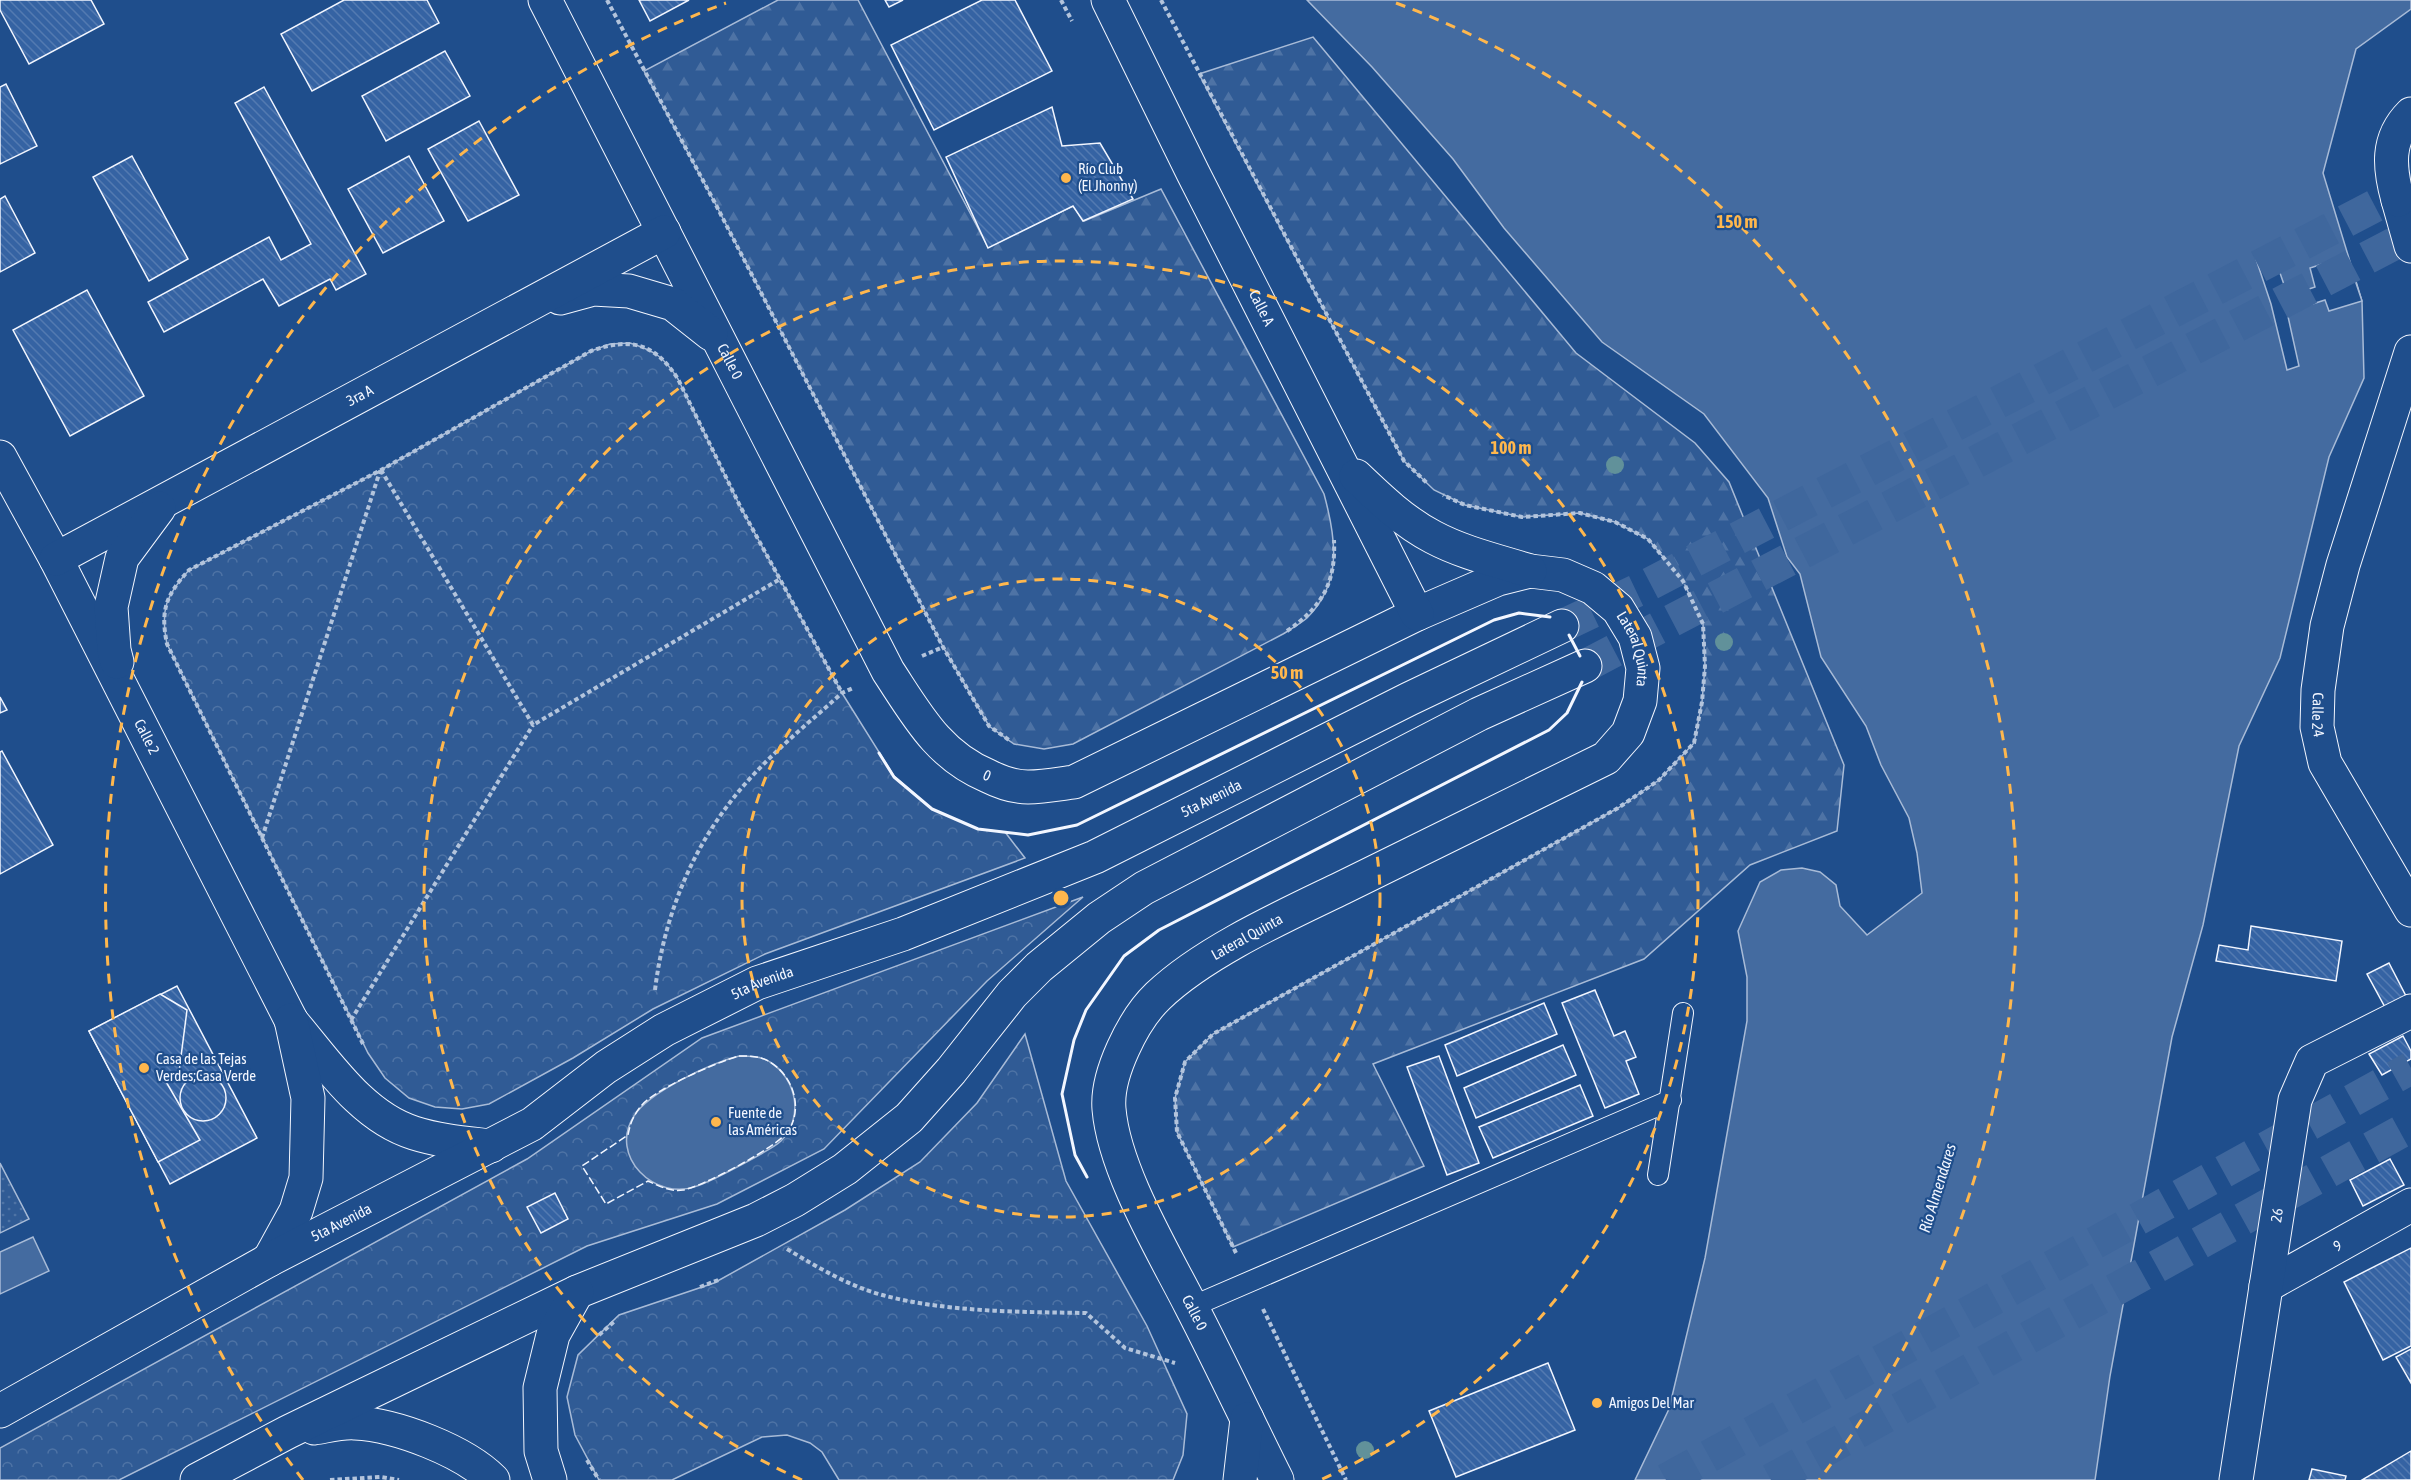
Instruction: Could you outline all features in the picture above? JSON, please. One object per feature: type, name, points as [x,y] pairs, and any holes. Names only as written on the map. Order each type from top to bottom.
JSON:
[{"type":"main road","name":"Calle 0","points":[[545,0],[888,671],[920,720]]},
{"type":"main road","name":"Calle A","points":[[1108,0],[1193,173],[1417,614]]},
{"type":"main road","points":[[2411,114],[2399,127],[2392,142],[2392,177],[2405,208],[2411,246]]},
{"type":"main road","name":"3ra A","points":[[56,560],[664,232]]},
{"type":"main road","points":[[524,307],[593,289],[629,291],[674,304],[720,341]]},
{"type":"main road","name":"Calle 24","points":[[2411,352],[2362,503],[2327,626],[2318,690],[2318,727],[2325,763],[2411,910]]},
{"type":"main road","name":"Calle 24","points":[[2362,503],[2411,417]]},
{"type":"main road","name":"Calle 2","points":[[0,457],[56,560],[291,1020]]},
{"type":"main road","points":[[1338,458],[1386,505],[1433,537],[1530,571]]},
{"type":"main road","points":[[125,695],[114,650],[111,607],[122,558],[164,502]]},
{"type":"main road","name":"Lateral Quinta","points":[[1074,782],[1417,614],[1498,579],[1530,571],[1563,574],[1593,588],[1618,609],[1635,637],[1643,668],[1640,701],[1628,733],[1606,758],[1280,918],[1201,963],[1157,997],[1132,1029],[1115,1068],[1109,1107],[1115,1144]]},
{"type":"main road","name":"5ta Avenida","points":[[0,1411],[269,1260],[532,1124],[606,1067],[664,1030],[757,983],[903,934],[1095,857],[1409,699],[1562,626]]},
{"type":"main road","points":[[197,1480],[288,1432],[577,1292],[756,1220],[795,1200],[845,1169],[909,1118],[951,1071],[1012,994],[1039,968],[1100,918],[1144,888],[1479,714],[1585,666]]},
{"type":"main road","name":"0","points":[[920,720],[940,746],[966,766],[1002,782],[1026,787],[1074,782]]},
{"type":"main road","name":"26","points":[[2236,1480],[2295,1100],[2312,1061],[2411,1011]]},
{"type":"main road","points":[[291,1020],[359,1099],[385,1119],[413,1133],[448,1141],[491,1146]]},
{"type":"main road","points":[[269,1260],[296,1211],[306,1178],[308,1098],[291,1020]]},
{"type":"main road","name":"Calle 0","points":[[1115,1144],[1154,1234],[1277,1480]]},
{"type":"main road","name":"9","points":[[2266,1286],[2411,1205]]},
{"type":"main road","points":[[550,1480],[541,1451],[540,1388],[553,1335],[577,1292]]},
{"type":"main road","points":[[1240,1480],[1247,1419]]},
{"type":"main road","points":[[288,1432],[354,1423],[396,1430],[440,1446],[485,1472],[493,1480]]},
{"type":"lane","points":[[1658,1175],[1683,1013]]},
{"type":"lane","points":[[1191,1307],[1671,1100]]},
{"type":"path","points":[[607,0],[716,205],[943,647],[989,726],[1014,744]]},
{"type":"path","points":[[1061,0],[1078,32]]},
{"type":"path","points":[[368,1053],[167,644],[163,624],[165,604],[175,585],[189,570],[381,470],[591,351],[610,344],[630,343],[650,350],[667,362],[678,379],[740,506],[842,693]]},
{"type":"path","points":[[381,470],[533,725]]},
{"type":"path","points":[[262,838],[381,470]]},
{"type":"path","points":[[1283,634],[1306,618],[1329,587],[1335,559],[1334,537]]},
{"type":"path","points":[[351,1020],[533,725],[780,579]]},
{"type":"path","points":[[654,997],[658,962],[673,907],[698,851],[728,805],[764,764],[842,693],[943,647]]},
{"type":"path","points":[[782,1245],[836,1278],[886,1296],[944,1306],[1019,1312],[1086,1313],[1125,1348],[1185,1366],[1220,1363]]},
{"type":"path","points":[[692,1290],[723,1277]]},
{"type":"path","points":[[593,1341],[623,1313]]},
{"type":"path","points":[[584,1453],[599,1480]]},
{"type":"path","points":[[330,1480],[381,1477],[399,1480]]},
{"type":"green space","points":[[778,0],[858,0],[988,247],[1073,206],[1084,221],[1161,189],[1324,494],[1333,543],[1331,575],[1327,590],[1307,618],[1283,634],[1073,744],[1044,749],[1014,744],[989,726],[943,647],[716,205],[644,71]]},
{"type":"green space","points":[[1313,37],[1576,353],[1695,443],[1729,482],[1844,765],[1837,831],[1750,865],[1644,959],[1373,1064],[1424,1166],[1233,1247],[1177,1132],[1175,1098],[1185,1062],[1213,1034],[1618,808],[1659,780],[1694,743],[1702,702],[1705,666],[1703,624],[1683,581],[1648,539],[1615,522],[1580,513],[1522,517],[1465,505],[1434,490],[1404,461],[1199,74]]},
{"type":"green space","points":[[630,343],[658,356],[678,379],[740,506],[842,693],[894,776],[932,809],[978,829],[1005,832],[1025,858],[765,954],[653,1009],[573,1058],[489,1104],[462,1109],[435,1107],[409,1098],[385,1078],[368,1053],[167,644],[164,622],[167,604],[175,587],[189,570],[381,470],[591,351],[610,344]]},
{"type":"green space","points":[[1083,897],[987,981],[824,1149],[717,1204],[587,1246],[119,1480],[0,1480],[0,1448],[527,1159],[702,1038]]},
{"type":"green space","points":[[1025,1034],[1066,1181],[1147,1326],[1187,1414],[1183,1455],[1173,1480],[839,1480],[822,1452],[810,1443],[787,1435],[762,1437],[672,1480],[599,1480],[575,1435],[567,1397],[578,1355],[619,1315],[714,1283],[845,1210],[920,1162],[977,1103]]},
{"type":"green space","points":[[0,1163],[29,1219],[0,1233]]},
{"type":"water","name":"Río Almendares","points":[[1307,0],[2411,0],[2411,9],[2356,49],[2323,173],[2362,301],[2364,378],[2329,457],[2280,658],[2239,746],[2203,925],[2172,1037],[2110,1376],[2095,1480],[1635,1480],[1669,1409],[1705,1258],[1747,1021],[1747,977],[1738,931],[1760,882],[1781,870],[1802,868],[1820,872],[1836,885],[1840,906],[1867,935],[1922,893],[1917,853],[1909,818],[1881,765],[1866,726],[1821,657],[1800,574],[1787,557],[1768,498],[1704,414],[1602,342],[1504,228],[1453,159],[1372,67]]},
{"type":"water","name":"Fuente de las Américas","points":[[739,1056],[767,1060],[779,1069],[791,1088],[795,1110],[793,1121],[781,1141],[727,1172],[697,1186],[681,1189],[666,1187],[640,1172],[631,1160],[627,1146],[628,1131],[634,1116],[666,1088],[713,1065]]},
{"type":"water","points":[[33,1237],[49,1271],[0,1294],[0,1252]]},
{"type":"pier","points":[[2272,250],[2288,296],[2315,287],[2310,268],[2347,256],[2362,301],[2329,311],[2325,300],[2287,312],[2299,366],[2287,370],[2271,304],[2255,256]]},
{"type":"building","points":[[0,0],[91,0],[104,24],[29,64],[0,10]]},
{"type":"building","points":[[344,0],[427,0],[439,23],[312,91],[281,34]]},
{"type":"building","points":[[639,0],[689,0],[650,21]]},
{"type":"building","points":[[885,0],[903,0],[889,7]]},
{"type":"building","points":[[982,0],[1015,0],[1052,71],[934,130],[891,45]]},
{"type":"building","points":[[445,51],[470,96],[386,141],[362,96]]},
{"type":"building","points":[[6,84],[37,146],[0,164],[0,87]]},
{"type":"building","points":[[264,87],[366,274],[336,290],[330,279],[279,306],[263,279],[164,332],[148,302],[269,237],[281,260],[311,244],[235,103]]},
{"type":"building","points":[[1052,107],[1062,146],[1100,143],[1133,199],[1083,221],[1073,206],[988,248],[946,157]]},
{"type":"building","points":[[479,121],[519,195],[468,221],[428,149]]},
{"type":"building","points":[[132,156],[188,259],[149,281],[93,177]]},
{"type":"building","points":[[409,156],[444,221],[383,253],[348,189]]},
{"type":"building","points":[[5,196],[35,253],[0,272],[0,199]]},
{"type":"building","points":[[87,290],[144,396],[70,436],[13,330]]},
{"type":"building","points":[[0,697],[7,710],[0,713]]},
{"type":"building","points":[[2,751],[53,845],[0,874],[0,752]]},
{"type":"building","points":[[2251,926],[2342,941],[2336,981],[2216,961],[2219,945],[2248,950]]},
{"type":"building","points":[[2389,963],[2407,998],[2386,1009],[2367,974]]},
{"type":"building","points":[[177,986],[257,1138],[170,1184],[89,1031]]},
{"type":"building","points":[[1595,990],[1614,1036],[1625,1031],[1636,1057],[1626,1061],[1639,1094],[1605,1108],[1562,1003]]},
{"type":"building","points":[[160,994],[187,1010],[179,1072],[165,1080],[200,1140],[158,1162],[89,1031]]},
{"type":"building","points":[[1544,1003],[1557,1034],[1457,1076],[1445,1045]]},
{"type":"building","points":[[2403,1036],[2411,1051],[2411,1059],[2382,1075],[2369,1054]]},
{"type":"building","points":[[1563,1045],[1576,1075],[1476,1118],[1464,1088]]},
{"type":"building","points":[[1439,1056],[1479,1163],[1447,1175],[1407,1067]]},
{"type":"building","points":[[203,1075],[219,1082],[226,1098],[219,1114],[203,1121],[187,1114],[180,1098],[187,1082]]},
{"type":"building","points":[[1580,1085],[1593,1116],[1493,1158],[1479,1127]]},
{"type":"building","points":[[2390,1159],[2404,1185],[2363,1206],[2350,1180]]},
{"type":"building","points":[[555,1193],[568,1219],[541,1233],[527,1207]]},
{"type":"building","points":[[2411,1248],[2411,1346],[2383,1360],[2344,1282]]},
{"type":"building","points":[[2411,1349],[2411,1383],[2396,1357]]},
{"type":"building","points":[[1548,1363],[1575,1430],[1456,1477],[1429,1411]]},
{"type":"building","points":[[2411,1451],[2411,1480],[2362,1480]]},
{"type":"building","points":[[2312,1469],[2346,1476],[2345,1480],[2309,1480]]},
{"type":"tunnel","points":[[1562,626],[1640,589],[2411,187]]},
{"type":"tunnel","points":[[1585,666],[2411,235]]},
{"type":"tunnel","points":[[1666,1480],[2411,1068]]},
{"type":"tunnel","points":[[1771,1480],[2411,1126]]},
{"type":"fence","points":[[739,1056],[767,1060],[785,1075],[790,1084],[795,1112],[789,1130],[783,1137],[723,1174],[693,1187],[674,1190],[648,1181],[606,1204],[582,1166],[628,1135],[634,1117],[648,1099],[687,1077],[739,1056]]},
{"type":"wall","points":[[879,753],[894,777],[932,809],[978,829],[1028,835],[1077,825],[1494,620],[1519,613],[1550,617]]},
{"type":"wall","points":[[1569,635],[1580,656]]},
{"type":"wall","points":[[1087,1177],[1075,1155],[1062,1094],[1074,1040],[1086,1010],[1124,956],[1159,930],[1549,730],[1567,713],[1582,682]]},
{"type":"place","name":"Río Club (El Jhonny)","points":[[1066,178]]},
{"type":"place","name":"Casa de las Tejas Verdes;Casa Verde","points":[[144,1068]]},
{"type":"place","name":"Fuente de las Américas","points":[[716,1122]]},
{"type":"place","name":"Amigos Del Mar","points":[[1597,1403]]}]
